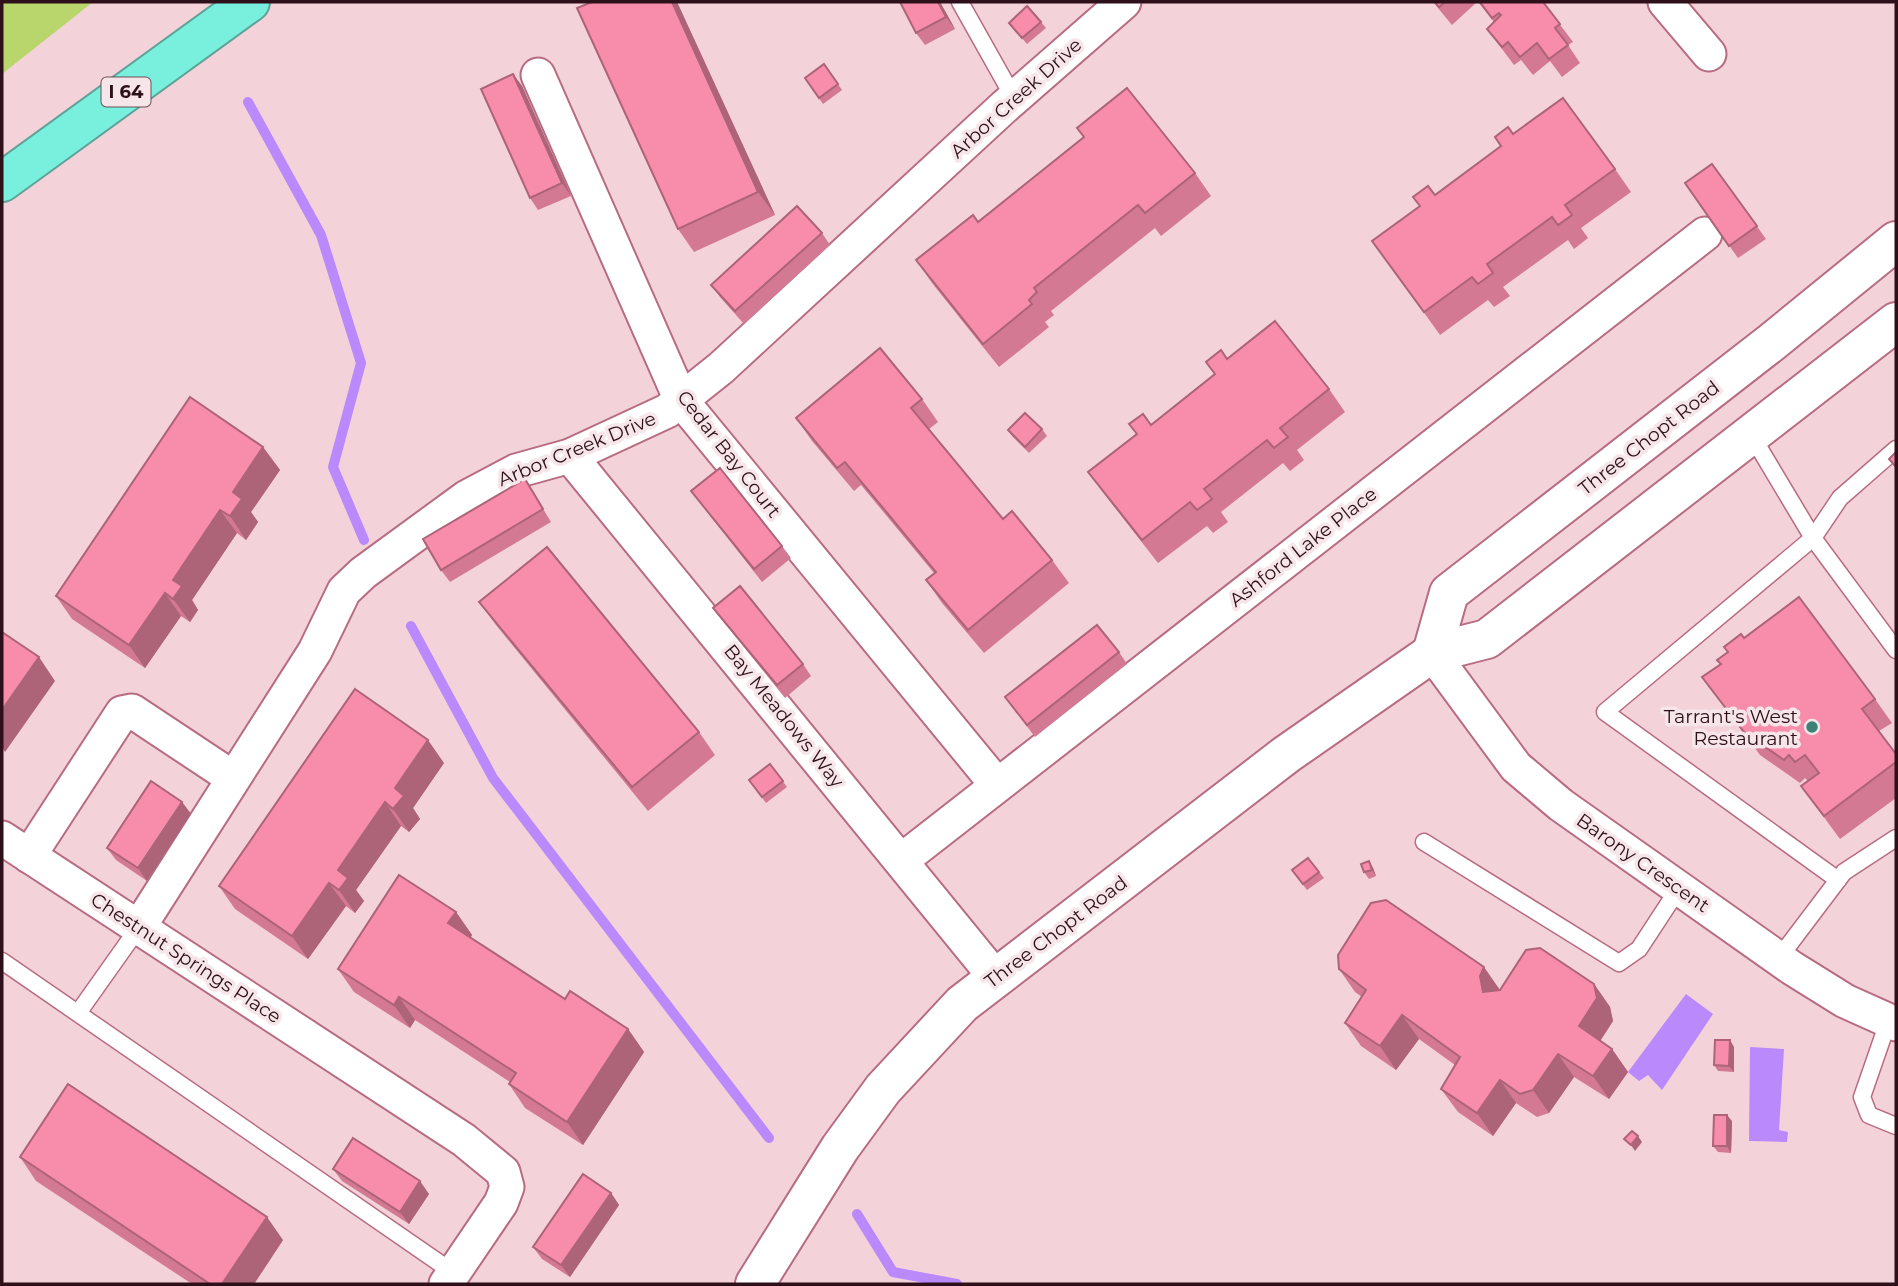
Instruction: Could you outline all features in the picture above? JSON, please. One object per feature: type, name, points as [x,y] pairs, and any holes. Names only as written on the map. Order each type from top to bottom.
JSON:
[{"type":"highway","name":"I 64","points":[[2,182],[250,2]]},
{"type":"main road","name":"Three Chopt Road","points":[[1432,653],[1449,593],[1772,342],[1896,241]]},
{"type":"main road","name":"Three Chopt Road","points":[[755,1284],[833,1159],[883,1089],[962,1004],[1287,754],[1432,653],[1487,639],[1896,322]]},
{"type":"street","name":"Arbor Creek Drive","points":[[139,927],[315,651],[344,591],[363,573],[467,497],[516,471],[570,456],[667,411],[721,368],[1014,98],[1125,2]]},
{"type":"street","points":[[1665,2],[1709,54]]},
{"type":"street","name":"Cedar Bay Court","points":[[538,75],[681,400],[997,785]]},
{"type":"street","name":"Ashford Lake Place","points":[[902,860],[1705,234]]},
{"type":"street","name":"Bay Meadows Way","points":[[570,456],[996,978]]},
{"type":"street","name":"Barony Crescent","points":[[1432,653],[1516,767],[1561,806],[1779,958],[1845,1001],[1892,1023]]},
{"type":"street","points":[[15,847],[122,713],[132,711],[233,778]]},
{"type":"street","name":"Chestnut Springs Place","points":[[15,847],[464,1140],[503,1172],[507,1187],[502,1203],[450,1279]]},
{"type":"lane","points":[[960,2],[1014,98]]},
{"type":"lane","points":[[1752,436],[1814,538],[1896,650]]},
{"type":"lane","points":[[1838,880],[1605,712],[1814,538],[1840,498],[1896,449]]},
{"type":"lane","points":[[1779,958],[1844,872],[1896,838]]},
{"type":"lane","points":[[1424,842],[1619,963],[1639,949],[1679,888]]},
{"type":"lane","points":[[78,1013],[139,927]]},
{"type":"lane","points":[[2,961],[450,1279]]},
{"type":"lane","points":[[1892,1023],[1862,1097],[1869,1115],[1896,1126]]},
{"type":"green space","points":[[2,2],[93,2],[2,74]]},
{"type":"shaded area","points":[[1686,994],[1713,1014],[1662,1090],[1648,1075],[1639,1081],[1628,1072]]},
{"type":"shaded area","points":[[1750,1047],[1784,1049],[1779,1130],[1788,1132],[1787,1142],[1749,1141]]},
{"type":"building","points":[[592,2],[672,2],[758,192],[678,229],[577,8]]},
{"type":"building","points":[[900,2],[938,2],[946,17],[916,33]]},
{"type":"building","points":[[1480,2],[1543,2],[1560,24],[1555,28],[1568,45],[1549,59],[1537,43],[1520,57],[1508,42],[1502,47],[1487,29],[1501,15],[1499,13],[1492,18]]},
{"type":"building","points":[[1027,6],[1041,22],[1022,38],[1009,23]]},
{"type":"building","points":[[824,64],[838,84],[819,98],[805,78]]},
{"type":"building","points":[[513,74],[562,183],[530,198],[481,89]]},
{"type":"building","points":[[1127,88],[1195,173],[1145,213],[1138,205],[1034,288],[1037,292],[1029,300],[1032,304],[983,344],[916,260],[973,215],[978,222],[1084,137],[1077,128]]},
{"type":"building","points":[[1563,98],[1615,169],[1565,205],[1572,215],[1558,225],[1552,217],[1487,264],[1493,273],[1478,284],[1472,277],[1424,312],[1372,241],[1420,206],[1413,197],[1428,186],[1435,195],[1501,146],[1495,137],[1508,127],[1513,134]]},
{"type":"building","points":[[1712,164],[1757,226],[1729,246],[1685,183]]},
{"type":"building","points":[[797,206],[822,233],[735,311],[711,285]]},
{"type":"building","points":[[1275,321],[1329,389],[1280,428],[1288,437],[1274,448],[1267,440],[1204,489],[1212,499],[1197,510],[1190,502],[1142,540],[1088,472],[1137,434],[1129,424],[1143,414],[1151,425],[1215,374],[1206,362],[1221,350],[1227,359]]},
{"type":"building","points":[[880,348],[922,399],[911,408],[1003,519],[1012,511],[1052,560],[968,630],[926,580],[936,572],[845,462],[837,468],[796,418]]},
{"type":"building","points":[[190,397],[263,447],[233,492],[242,499],[230,516],[220,510],[173,580],[182,586],[173,599],[165,593],[129,645],[56,596]]},
{"type":"building","points":[[1025,413],[1042,429],[1025,447],[1008,430]]},
{"type":"building","points":[[1896,452],[1896,467],[1889,459]]},
{"type":"building","points":[[720,468],[782,546],[754,569],[691,491]]},
{"type":"building","points":[[525,479],[543,509],[441,570],[423,539]]},
{"type":"building","points":[[547,547],[699,732],[632,787],[479,602]]},
{"type":"building","points":[[740,586],[803,664],[777,685],[713,608]]},
{"type":"building","name":"Tarrant's West Restaurant","points":[[1799,597],[1875,699],[1862,709],[1896,754],[1896,762],[1824,816],[1801,786],[1819,773],[1805,755],[1795,762],[1789,755],[1784,760],[1744,732],[1702,677],[1721,664],[1717,660],[1728,652],[1724,647],[1741,634],[1744,638]]},
{"type":"building","points":[[1097,625],[1119,652],[1027,725],[1005,697]]},
{"type":"building","points":[[2,632],[39,657],[2,710]]},
{"type":"building","points":[[355,689],[428,740],[395,788],[404,796],[393,809],[385,802],[338,870],[348,878],[339,890],[329,883],[292,936],[219,886]]},
{"type":"building","points":[[770,764],[783,781],[762,797],[749,780]]},
{"type":"building","points":[[151,781],[182,802],[138,868],[107,848]]},
{"type":"building","points":[[1308,858],[1319,872],[1303,884],[1292,870]]},
{"type":"building","points":[[1369,861],[1372,870],[1364,872],[1361,864]]},
{"type":"building","points":[[399,875],[456,912],[448,923],[565,999],[570,991],[628,1029],[567,1122],[509,1084],[516,1073],[399,997],[394,1005],[338,969]]},
{"type":"building","points":[[1386,900],[1484,967],[1480,976],[1483,992],[1500,990],[1526,950],[1540,948],[1594,984],[1597,998],[1579,1026],[1612,1049],[1593,1076],[1558,1054],[1533,1090],[1520,1094],[1500,1080],[1477,1113],[1441,1089],[1460,1057],[1402,1015],[1380,1046],[1345,1023],[1366,990],[1339,969],[1338,955],[1371,903]]},
{"type":"building","points":[[1715,1040],[1730,1040],[1729,1066],[1714,1065]]},
{"type":"building","points":[[68,1084],[267,1217],[222,1284],[210,1284],[20,1157]]},
{"type":"building","points":[[1714,1115],[1727,1115],[1727,1146],[1713,1146]]},
{"type":"building","points":[[1632,1131],[1638,1136],[1631,1145],[1624,1139]]},
{"type":"building","points":[[353,1138],[420,1181],[400,1212],[333,1169]]},
{"type":"building","points":[[583,1174],[611,1193],[561,1265],[533,1247]]},
{"type":"waterway","points":[[248,102],[321,235],[361,363],[333,467],[364,540]]},
{"type":"waterway","points":[[411,626],[493,778],[769,1138]]},
{"type":"waterway","points":[[857,1214],[893,1272],[957,1284]]},
{"type":"place","name":"Tarrant's West Restaurant","points":[[1812,727]]}]
